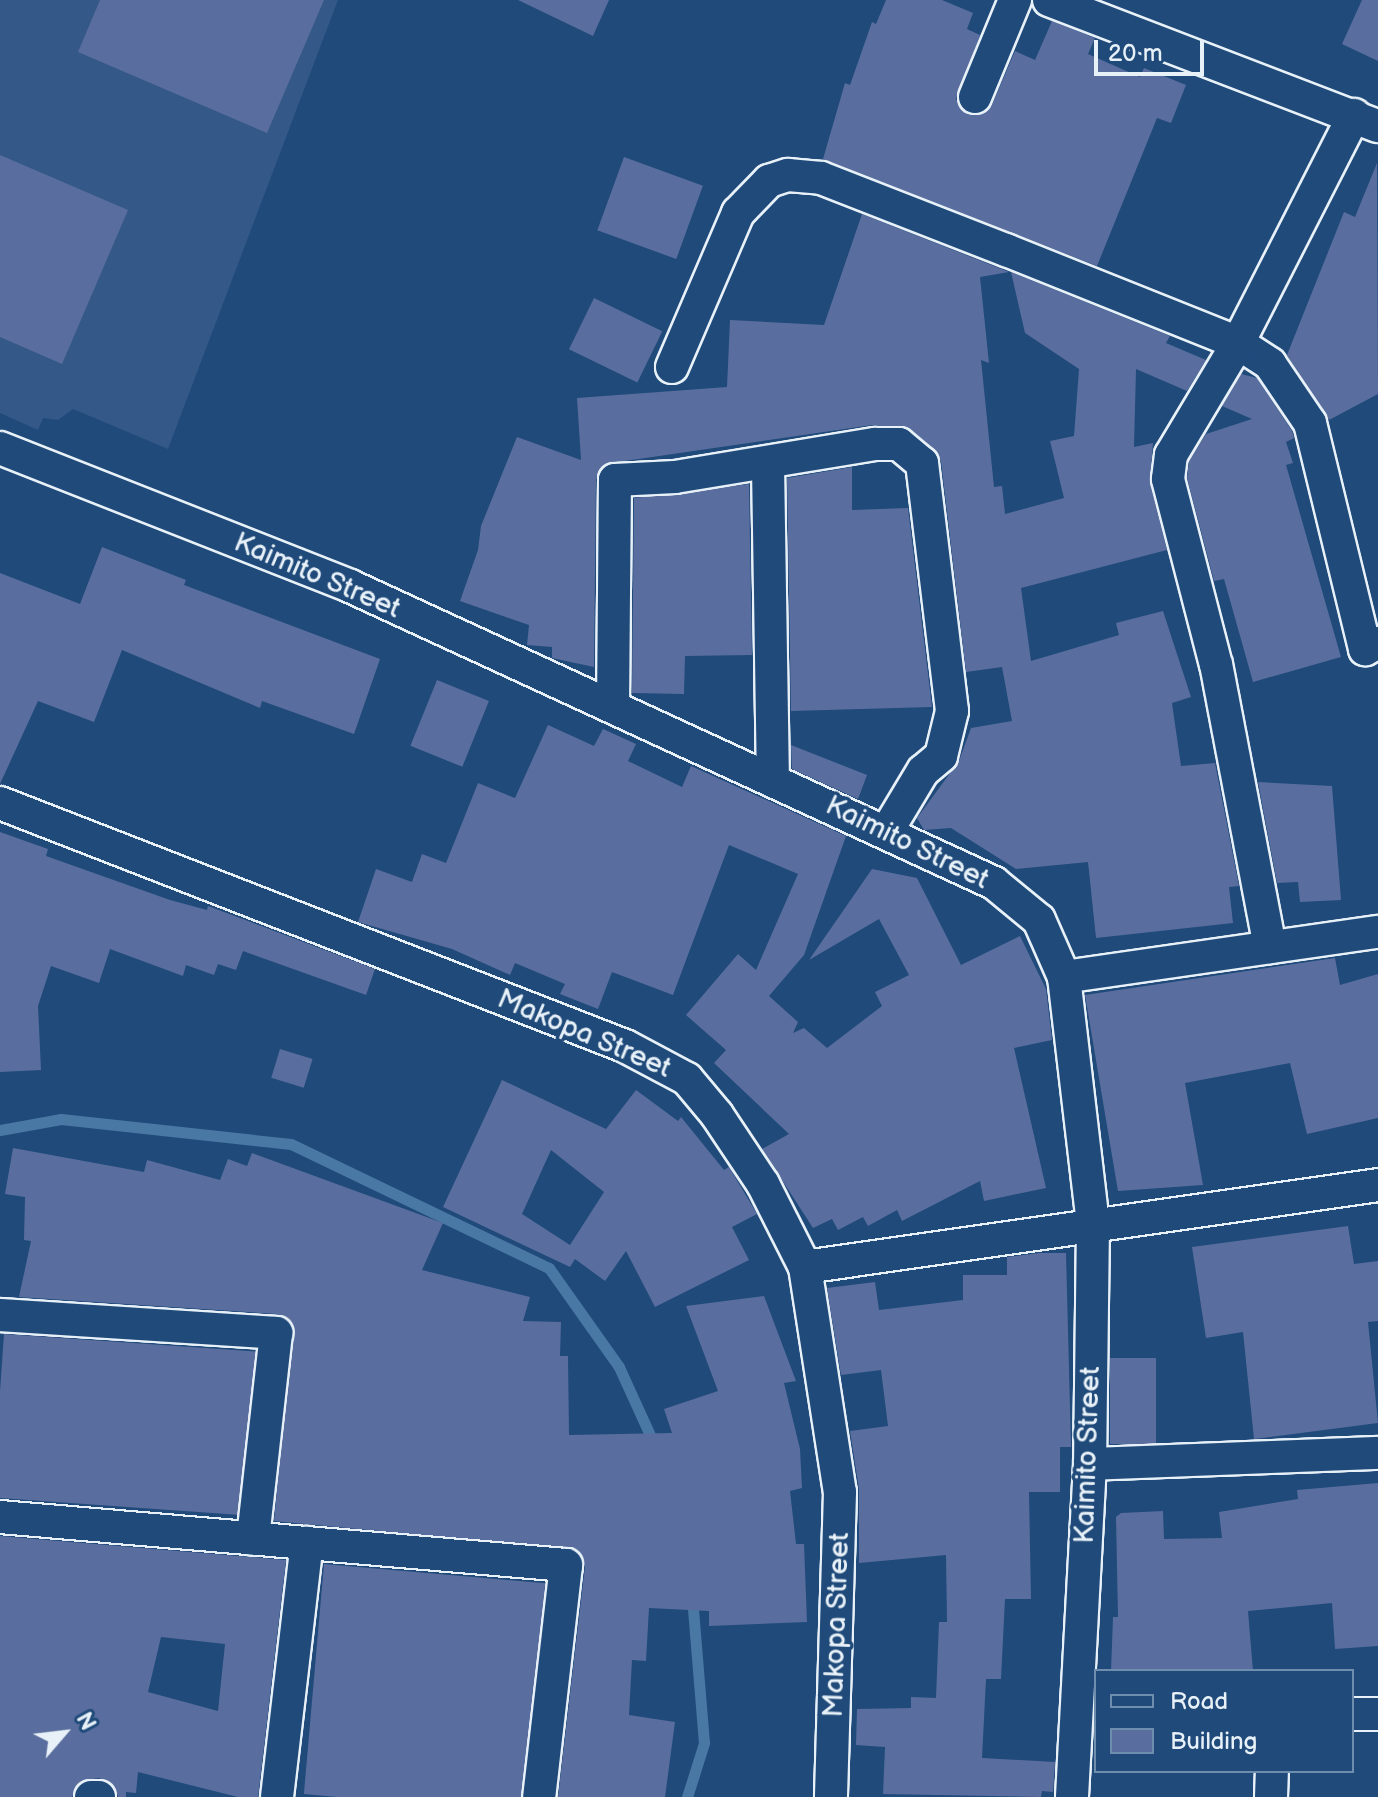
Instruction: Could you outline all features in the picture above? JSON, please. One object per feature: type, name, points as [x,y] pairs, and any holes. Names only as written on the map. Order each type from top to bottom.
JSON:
[{"type":"street","points":[[975,97],[1015,0]]},
{"type":"street","points":[[1049,0],[1366,121],[1171,455],[1168,479],[1216,665],[1270,947]]},
{"type":"street","points":[[672,367],[738,213],[769,181],[788,175],[835,183],[1238,343],[1284,380],[1310,423],[1365,649],[1378,643]]},
{"type":"street","points":[[613,707],[615,480],[768,465],[875,444],[899,444],[922,463],[950,733],[941,756],[923,771],[887,831]]},
{"type":"street","name":"Kaimito Street","points":[[0,448],[350,586],[887,831],[1005,892],[1039,920],[1064,977],[1093,1223],[1086,1713],[1072,1797]]},
{"type":"street","points":[[768,465],[773,781]]},
{"type":"street","name":"Makopa Street","points":[[0,803],[659,1061],[687,1079],[717,1115],[763,1184],[805,1267],[840,1492],[831,1797]]},
{"type":"street","points":[[1064,977],[1378,932]]},
{"type":"street","points":[[805,1267],[1093,1223],[1378,1185]]},
{"type":"street","points":[[0,1315],[276,1333],[253,1539]]},
{"type":"street","points":[[1090,1464],[1378,1453]]},
{"type":"street","points":[[0,1517],[566,1565],[539,1797]]},
{"type":"street","points":[[277,1797],[307,1543]]},
{"type":"street","points":[[1354,1714],[1378,1714]]},
{"type":"street","points":[[1271,1797],[1272,1773]]},
{"type":"street","points":[[91,1797],[99,1797]]},
{"type":"shaded area","points":[[0,0],[338,0],[168,449],[73,409],[58,420],[43,418],[38,430],[0,413]]},
{"type":"building","points":[[100,0],[324,0],[267,133],[78,52]]},
{"type":"building","points":[[518,0],[609,0],[593,36]]},
{"type":"building","points":[[886,0],[942,0],[973,13],[967,29],[980,35],[956,99],[969,115],[986,112],[992,105],[1015,51],[1035,60],[1052,21],[1095,38],[1088,54],[1140,77],[1144,68],[1186,85],[1171,123],[1157,118],[1097,266],[823,159],[845,83],[850,85],[872,22],[876,24]]},
{"type":"building","points":[[1362,0],[1378,0],[1378,61],[1342,44]]},
{"type":"building","points":[[0,155],[128,210],[62,364],[0,337]]},
{"type":"building","points":[[624,157],[703,186],[676,259],[597,230]]},
{"type":"building","points":[[1377,163],[1378,394],[1329,420],[1287,355],[1344,212],[1355,217]]},
{"type":"building","points":[[862,214],[1009,272],[980,277],[989,363],[981,360],[994,487],[1002,486],[1005,514],[1064,498],[1050,441],[1074,436],[1079,369],[1025,333],[1011,272],[1170,336],[1166,343],[1206,360],[1187,391],[1136,369],[1134,447],[1153,443],[1150,483],[1167,550],[1021,588],[1031,661],[1119,635],[1116,623],[1163,611],[1191,697],[1172,703],[1181,766],[1215,763],[1239,886],[1229,887],[1233,923],[1096,938],[1088,862],[1016,869],[951,828],[924,830],[917,818],[959,761],[971,728],[1012,721],[1002,667],[966,672],[941,461],[910,429],[872,425],[604,464],[596,480],[594,667],[552,658],[552,647],[527,645],[529,625],[460,601],[478,550],[481,526],[517,437],[581,460],[577,398],[727,387],[730,320],[824,325]]},
{"type":"building","points":[[594,298],[662,331],[637,383],[569,349]]},
{"type":"building","points":[[1241,374],[1257,378],[1292,431],[1294,438],[1286,442],[1293,463],[1286,465],[1341,657],[1253,682],[1224,579],[1214,581],[1187,478],[1189,461],[1206,434],[1252,419],[1222,406]]},
{"type":"building","points":[[852,467],[852,510],[908,508],[932,707],[791,711],[787,478]]},
{"type":"building","points":[[749,484],[752,655],[685,656],[684,694],[632,693],[634,498]]},
{"type":"building","points":[[102,547],[186,580],[184,585],[380,659],[354,734],[262,701],[260,708],[122,650],[94,722],[38,701],[0,784],[0,573],[80,604]]},
{"type":"building","points":[[437,680],[489,701],[462,767],[410,746]]},
{"type":"building","points":[[548,725],[594,746],[603,729],[636,744],[628,761],[682,787],[691,766],[846,836],[804,955],[769,996],[798,1022],[793,1033],[804,1028],[827,1048],[882,1006],[875,992],[909,975],[879,919],[809,960],[872,869],[917,878],[961,965],[1020,936],[1046,989],[1052,1040],[1014,1048],[1046,1188],[984,1201],[980,1181],[902,1221],[897,1210],[868,1226],[863,1217],[838,1230],[832,1219],[813,1228],[762,1149],[789,1134],[714,1063],[726,1050],[686,1015],[738,954],[756,970],[798,874],[729,845],[673,995],[612,972],[598,1009],[560,994],[565,984],[515,963],[510,975],[452,949],[358,922],[376,869],[412,882],[422,854],[446,863],[478,783],[515,798]]},
{"type":"building","points":[[791,745],[867,775],[858,799],[792,769]]},
{"type":"building","points":[[1258,782],[1332,786],[1341,900],[1300,902],[1298,882],[1277,883]]},
{"type":"building","points":[[0,832],[48,849],[46,856],[170,900],[207,910],[208,906],[375,969],[366,995],[243,951],[236,970],[218,964],[214,975],[186,965],[183,976],[110,949],[99,983],[51,966],[38,1006],[41,1070],[0,1072]]},
{"type":"building","points":[[1335,958],[1340,985],[1378,974],[1378,1118],[1307,1134],[1290,1063],[1185,1083],[1203,1185],[1118,1191],[1085,995]]},
{"type":"building","points":[[280,1049],[313,1059],[304,1088],[271,1078]]},
{"type":"building","points":[[502,1080],[606,1129],[636,1090],[678,1121],[681,1117],[724,1170],[729,1167],[757,1214],[732,1227],[749,1260],[655,1307],[626,1251],[605,1281],[575,1259],[570,1267],[443,1207]],"holes":[[[551,1150],[604,1192],[570,1245],[522,1214]]]},
{"type":"building","points":[[13,1148],[144,1172],[147,1160],[220,1180],[228,1159],[247,1166],[252,1153],[443,1223],[422,1270],[530,1297],[523,1321],[561,1322],[560,1356],[568,1356],[569,1435],[672,1433],[664,1409],[718,1391],[686,1306],[764,1296],[796,1381],[784,1383],[800,1449],[802,1488],[790,1491],[796,1544],[804,1544],[807,1622],[709,1626],[709,1611],[649,1608],[646,1661],[632,1660],[629,1715],[675,1722],[665,1797],[558,1797],[585,1567],[578,1550],[274,1521],[293,1324],[277,1314],[19,1297],[31,1241],[24,1240],[25,1197],[5,1194]]},
{"type":"building","points":[[1348,1226],[1354,1264],[1378,1261],[1378,1321],[1368,1322],[1378,1423],[1254,1439],[1243,1332],[1206,1338],[1192,1247]]},
{"type":"building","points":[[1066,1253],[1071,1447],[1060,1447],[1060,1492],[1029,1492],[1031,1599],[1005,1599],[1001,1679],[986,1679],[982,1758],[1055,1762],[1053,1792],[1042,1791],[1041,1797],[883,1794],[885,1747],[856,1745],[857,1709],[911,1708],[911,1697],[936,1698],[939,1622],[947,1622],[946,1555],[859,1563],[859,1489],[850,1431],[888,1426],[881,1370],[841,1375],[827,1288],[875,1282],[879,1310],[963,1300],[963,1275],[1007,1275],[1007,1257]]},
{"type":"building","points":[[4,1334],[255,1352],[244,1515],[0,1498],[0,1391]]},
{"type":"building","points":[[1110,1358],[1156,1358],[1156,1444],[1110,1444]]},
{"type":"building","points":[[1378,1483],[1378,1646],[1335,1649],[1332,1603],[1248,1611],[1253,1669],[1111,1669],[1113,1617],[1118,1617],[1116,1517],[1121,1513],[1163,1511],[1164,1539],[1222,1538],[1219,1512],[1298,1499],[1297,1490]]},
{"type":"building","points":[[0,1536],[286,1560],[258,1797],[238,1797],[138,1772],[136,1793],[126,1792],[126,1797],[118,1797],[115,1787],[99,1778],[81,1781],[72,1797],[0,1797]],"holes":[[[161,1637],[225,1644],[218,1711],[148,1692]]]},
{"type":"building","points":[[324,1564],[545,1583],[526,1797],[337,1797],[304,1794]]},
{"type":"waterway","points":[[0,1130],[61,1119],[291,1144],[549,1268],[619,1367],[655,1446]]},
{"type":"waterway","points":[[687,1797],[704,1743],[692,1596]]}]
